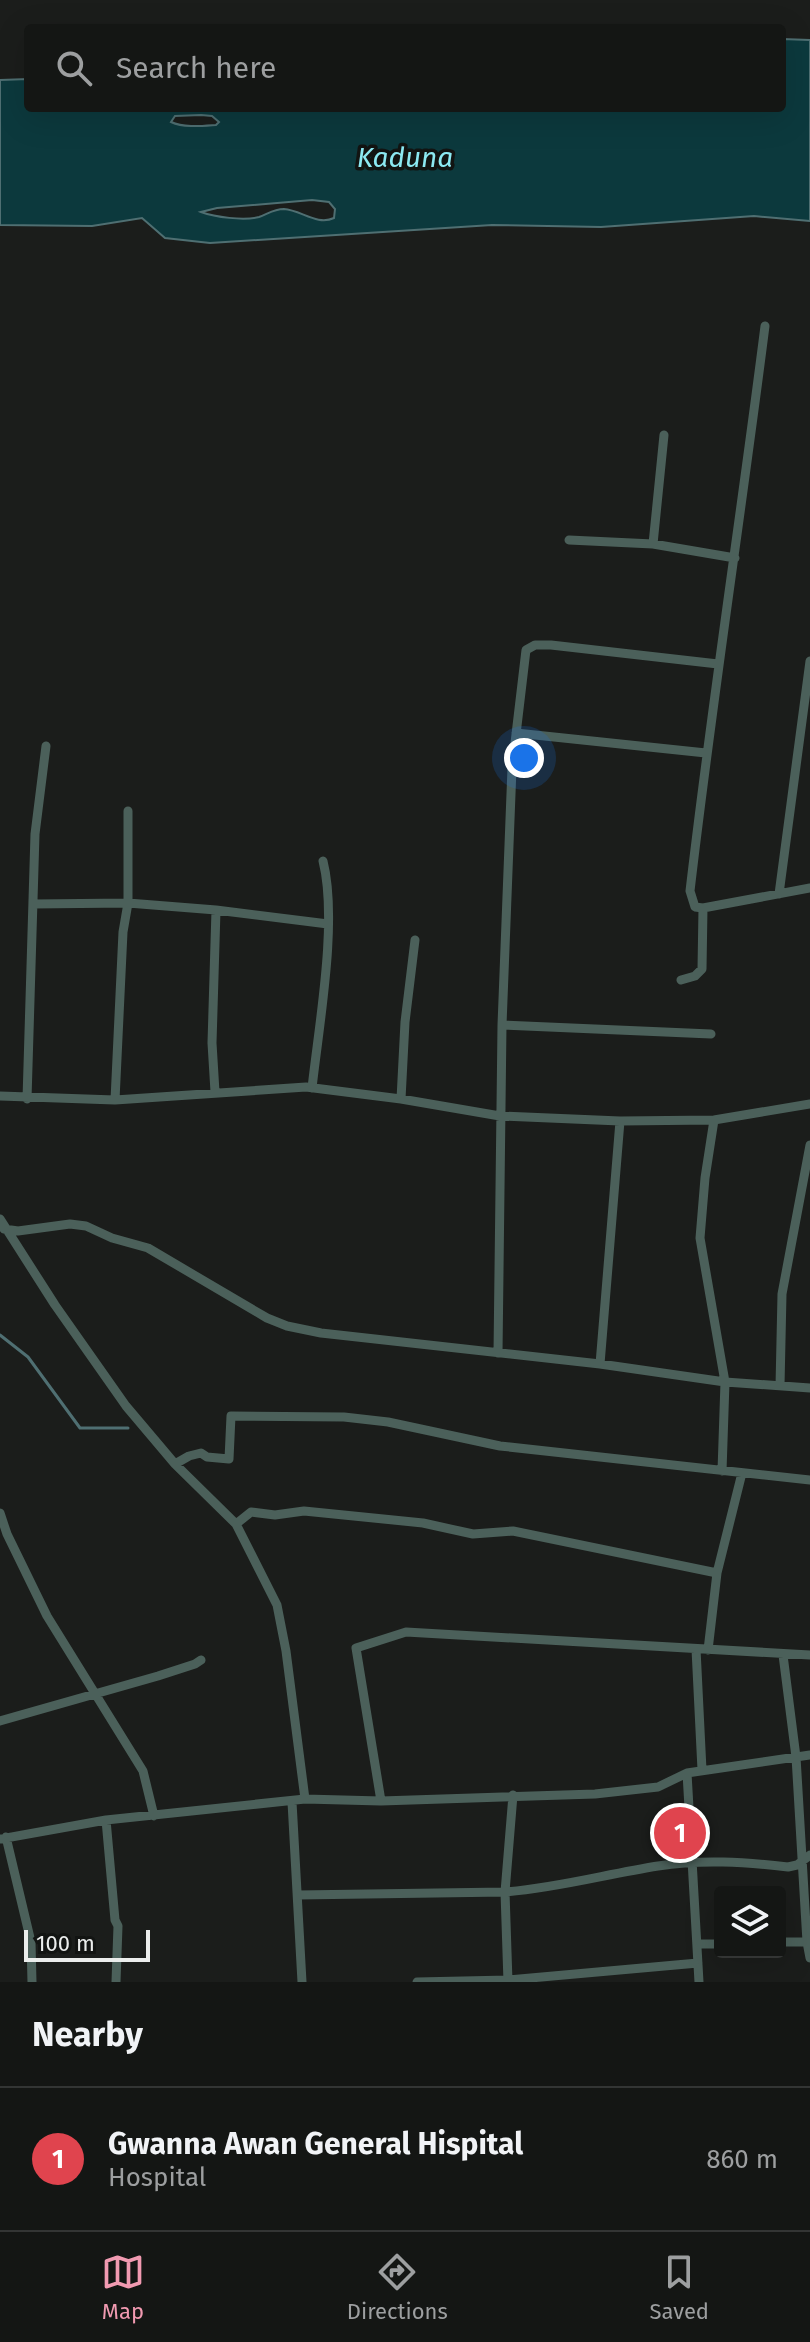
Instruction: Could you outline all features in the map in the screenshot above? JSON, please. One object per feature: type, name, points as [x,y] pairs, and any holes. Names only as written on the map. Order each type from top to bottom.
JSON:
[{"type":"street","points":[[765,326],[690,891],[695,907],[703,908],[810,888]]},
{"type":"street","points":[[653,544],[664,435]]},
{"type":"street","points":[[569,540],[653,544],[735,558]]},
{"type":"street","points":[[498,1353],[502,1025],[512,768],[526,650],[528,646],[551,645],[718,664]]},
{"type":"street","points":[[779,894],[810,661]]},
{"type":"street","points":[[516,733],[706,753]]},
{"type":"street","points":[[27,1099],[35,834],[46,746]]},
{"type":"street","points":[[115,1100],[123,932],[128,903],[128,811]]},
{"type":"street","points":[[312,1088],[328,924],[328,879],[323,861]]},
{"type":"street","points":[[33,904],[128,903],[328,924]]},
{"type":"street","points":[[681,980],[695,976],[702,969],[703,908]]},
{"type":"street","points":[[215,1092],[212,1043],[216,910]]},
{"type":"street","points":[[401,1099],[405,1022],[415,940]]},
{"type":"street","points":[[502,1025],[711,1034]]},
{"type":"street","points":[[0,1096],[115,1100],[312,1088],[500,1116],[620,1121],[714,1120],[810,1104]]},
{"type":"street","points":[[714,1120],[700,1238],[725,1382],[722,1471]]},
{"type":"street","points":[[600,1364],[620,1121]]},
{"type":"street","points":[[780,1386],[782,1294],[810,1145]]},
{"type":"street","points":[[0,1219],[55,1305],[126,1406],[175,1464],[236,1524],[277,1605],[305,1799]]},
{"type":"street","points":[[4,1229],[18,1231],[70,1224],[86,1226],[112,1238],[148,1248],[254,1311],[287,1326],[321,1333],[600,1364],[725,1382],[810,1388]]},
{"type":"street","points":[[175,1464],[201,1453],[207,1457],[229,1459],[231,1416],[344,1417],[388,1422],[500,1446],[810,1480]]},
{"type":"street","points":[[708,1650],[717,1573],[742,1473]]},
{"type":"street","points":[[236,1524],[251,1512],[275,1515],[304,1511],[423,1523],[473,1534],[513,1531],[717,1573]]},
{"type":"street","points":[[0,1513],[47,1616],[143,1771],[154,1816]]},
{"type":"street","points":[[381,1801],[356,1648],[406,1632],[810,1655]]},
{"type":"street","points":[[696,1649],[702,1770]]},
{"type":"street","points":[[783,1655],[806,1857],[810,1958]]},
{"type":"street","points":[[0,1721],[95,1695],[201,1660]]},
{"type":"street","points":[[32,1982],[31,1942],[3,1838],[106,1820],[305,1799],[381,1801],[595,1794],[658,1787],[687,1773],[702,1770],[810,1755]]},
{"type":"street","points":[[687,1773],[699,1982]]},
{"type":"street","points":[[508,1981],[505,1892],[513,1795]]},
{"type":"street","points":[[292,1802],[302,1982]]},
{"type":"street","points":[[106,1820],[118,1926],[116,1982]]},
{"type":"street","points":[[298,1895],[532,1890],[661,1866],[740,1861],[788,1867],[797,1865],[806,1857]]},
{"type":"street","points":[[786,1942],[807,1942]]},
{"type":"street","points":[[697,1944],[714,1944]]},
{"type":"street","points":[[417,1982],[508,1981],[698,1963]]},
{"type":"water","name":"Kaduna","points":[[786,39],[810,40],[810,221],[754,216],[601,227],[492,225],[210,243],[165,238],[142,218],[92,226],[0,225],[0,80],[24,79],[24,112],[786,112]],"holes":[[[175,116],[212,116],[219,122],[216,125],[193,126],[171,122]],[[312,200],[329,202],[335,209],[334,218],[328,220],[284,209],[245,219],[201,212]]]},
{"type":"waterway","points":[[0,1335],[28,1357],[80,1428],[128,1428]]},
{"type":"place","name":"Gwanna Awan General Hispital","points":[[680,1833]]}]
